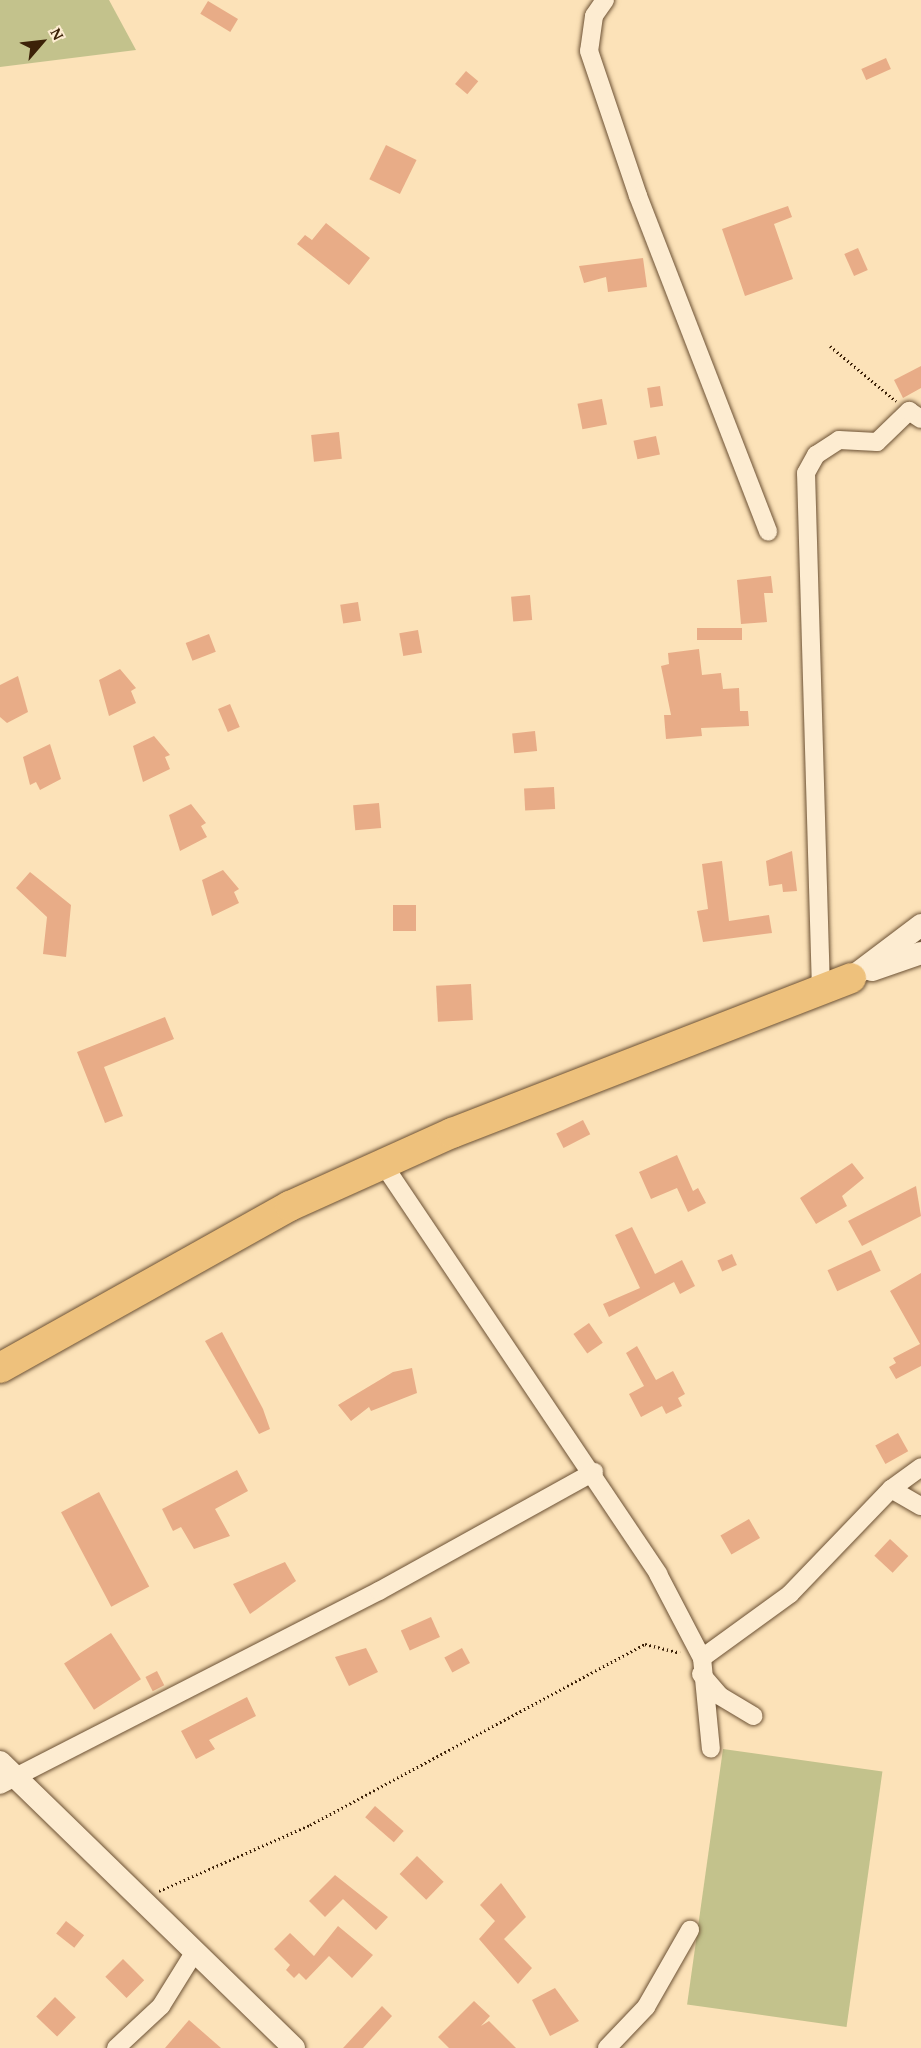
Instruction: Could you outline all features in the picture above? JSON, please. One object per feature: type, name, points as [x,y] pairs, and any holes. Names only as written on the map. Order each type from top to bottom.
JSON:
[{"type":"highway","points":[[0,1368],[199,1254],[383,1164],[851,978]]},
{"type":"street","points":[[605,0],[594,16],[589,51],[642,206],[768,532]]},
{"type":"street","points":[[821,990],[806,473],[816,455],[839,440],[877,442],[915,415]]},
{"type":"street","points":[[851,978],[921,925]]},
{"type":"street","points":[[851,978],[921,953]]},
{"type":"street","points":[[383,1164],[594,1472],[658,1574],[702,1666],[720,1696],[753,1716]]},
{"type":"street","points":[[702,1666],[790,1594],[891,1489],[921,1467]]},
{"type":"street","points":[[294,2048],[5,1774],[379,1591],[594,1472]]},
{"type":"street","points":[[891,1489],[921,1506]]},
{"type":"street","points":[[702,1666],[711,1749]]},
{"type":"street","points":[[606,2048],[646,2007],[690,1930]]},
{"type":"street","points":[[116,2048],[161,2006],[194,1953]]},
{"type":"path","points":[[830,346],[915,415]]},
{"type":"path","points":[[139,1900],[310,1825],[645,1644],[702,1666]]},
{"type":"shaded area","points":[[0,0],[109,0],[136,50],[0,67]]},
{"type":"shaded area","points":[[723,1749],[882,1771],[847,2027],[687,2004]]},
{"type":"building","points":[[208,1],[238,19],[230,32],[200,14]]},
{"type":"building","points":[[886,58],[891,69],[866,80],[861,69]]},
{"type":"building","points":[[466,71],[478,81],[467,94],[455,84]]},
{"type":"building","points":[[386,145],[417,160],[400,194],[369,179]]},
{"type":"building","points":[[788,206],[792,217],[774,224],[793,279],[745,296],[722,229]]},
{"type":"building","points":[[326,223],[370,258],[349,285],[297,244],[305,235],[312,240]]},
{"type":"building","points":[[858,248],[868,270],[854,276],[844,254]]},
{"type":"building","points":[[643,258],[647,287],[608,292],[606,277],[584,283],[579,266]]},
{"type":"building","points":[[921,366],[921,388],[903,398],[894,380]]},
{"type":"building","points":[[660,386],[663,406],[650,408],[647,388]]},
{"type":"building","points":[[602,399],[607,425],[582,429],[577,404]]},
{"type":"building","points":[[339,432],[342,459],[314,462],[311,435]]},
{"type":"building","points":[[656,436],[660,455],[637,459],[634,441]]},
{"type":"building","points":[[771,576],[773,593],[764,593],[767,622],[741,624],[737,580]]},
{"type":"building","points":[[530,595],[532,620],[513,622],[511,597]]},
{"type":"building","points":[[358,602],[361,621],[343,624],[340,605]]},
{"type":"building","points":[[697,628],[742,628],[742,640],[697,640]]},
{"type":"building","points":[[418,630],[422,653],[403,656],[399,633]]},
{"type":"building","points":[[209,634],[216,652],[192,661],[186,643]]},
{"type":"building","points":[[699,649],[702,675],[721,673],[723,689],[739,688],[740,711],[748,711],[749,726],[701,728],[702,736],[666,739],[664,715],[671,715],[661,666],[669,664],[668,653]]},
{"type":"building","points":[[120,669],[136,688],[131,691],[136,703],[109,716],[99,680]]},
{"type":"building","points":[[18,676],[28,712],[7,723],[0,717],[0,685]]},
{"type":"building","points":[[230,704],[240,727],[228,732],[218,709]]},
{"type":"building","points":[[535,731],[537,751],[514,753],[512,733]]},
{"type":"building","points":[[154,736],[170,755],[165,757],[170,769],[143,782],[133,746]]},
{"type":"building","points":[[50,744],[61,779],[40,790],[36,782],[30,785],[23,757]]},
{"type":"building","points":[[554,787],[555,809],[525,811],[524,789]]},
{"type":"building","points":[[379,803],[381,828],[355,830],[353,805]]},
{"type":"building","points":[[191,804],[206,823],[201,826],[207,837],[180,851],[169,815]]},
{"type":"building","points":[[792,851],[797,891],[783,892],[782,884],[769,886],[766,861]]},
{"type":"building","points":[[722,861],[729,921],[769,915],[772,933],[703,942],[697,911],[708,909],[702,864]]},
{"type":"building","points":[[223,870],[239,889],[234,892],[239,903],[212,916],[202,880]]},
{"type":"building","points":[[30,872],[71,905],[66,957],[43,954],[47,917],[16,888]]},
{"type":"building","points":[[393,905],[416,905],[416,931],[393,931]]},
{"type":"building","points":[[471,984],[473,1020],[438,1022],[436,986]]},
{"type":"building","points":[[165,1017],[174,1039],[104,1067],[123,1116],[105,1123],[77,1052]]},
{"type":"building","points":[[583,1120],[590,1134],[564,1148],[556,1134]]},
{"type":"building","points":[[677,1155],[693,1191],[698,1188],[706,1203],[688,1212],[677,1188],[651,1199],[639,1172]]},
{"type":"building","points":[[852,1163],[864,1178],[842,1196],[847,1206],[816,1224],[800,1198]]},
{"type":"building","points":[[916,1186],[921,1216],[862,1246],[848,1221]]},
{"type":"building","points":[[632,1227],[655,1274],[682,1260],[695,1286],[680,1294],[674,1282],[609,1317],[603,1304],[640,1288],[615,1235]]},
{"type":"building","points":[[871,1250],[881,1271],[837,1291],[827,1270]]},
{"type":"building","points":[[732,1254],[737,1265],[722,1271],[717,1261]]},
{"type":"building","points":[[921,1273],[921,1366],[896,1379],[889,1367],[896,1363],[893,1358],[920,1344],[890,1291]]},
{"type":"building","points":[[589,1323],[603,1343],[587,1354],[573,1334]]},
{"type":"building","points":[[222,1332],[263,1409],[270,1429],[259,1434],[205,1341]]},
{"type":"building","points":[[637,1346],[656,1380],[673,1371],[685,1394],[678,1398],[682,1406],[666,1414],[662,1406],[641,1417],[629,1394],[644,1386],[626,1353]]},
{"type":"building","points":[[412,1368],[417,1393],[371,1411],[369,1407],[351,1421],[338,1405],[393,1372]]},
{"type":"building","points":[[898,1433],[908,1451],[885,1464],[875,1446]]},
{"type":"building","points":[[237,1470],[248,1491],[215,1509],[230,1536],[194,1549],[181,1527],[173,1531],[162,1509]]},
{"type":"building","points":[[99,1492],[149,1586],[111,1607],[61,1512]]},
{"type":"building","points":[[749,1519],[760,1538],[731,1555],[720,1536]]},
{"type":"building","points":[[890,1539],[908,1556],[893,1573],[874,1556]]},
{"type":"building","points":[[285,1562],[296,1581],[250,1614],[233,1584]]},
{"type":"building","points":[[431,1617],[440,1637],[410,1651],[401,1630]]},
{"type":"building","points":[[111,1633],[141,1679],[94,1710],[64,1663]]},
{"type":"building","points":[[366,1648],[378,1672],[349,1686],[335,1657]]},
{"type":"building","points":[[462,1648],[470,1663],[452,1672],[444,1657]]},
{"type":"building","points":[[157,1671],[164,1685],[153,1691],[145,1677]]},
{"type":"building","points":[[247,1697],[256,1716],[209,1740],[215,1749],[196,1759],[181,1731]]},
{"type":"building","points":[[375,1806],[404,1831],[394,1842],[365,1817]]},
{"type":"building","points":[[417,1856],[444,1882],[426,1900],[400,1874]]},
{"type":"building","points":[[335,1875],[388,1917],[376,1930],[343,1899],[325,1917],[309,1901]]},
{"type":"building","points":[[501,1883],[526,1917],[504,1939],[532,1968],[518,1984],[479,1939],[495,1921],[480,1905]]},
{"type":"building","points":[[66,1921],[84,1935],[74,1948],[56,1934]]},
{"type":"building","points":[[338,1926],[373,1955],[352,1978],[329,1956],[306,1980],[299,1973],[294,1978],[286,1970],[290,1965],[274,1949],[290,1933],[314,1956]]},
{"type":"building","points":[[123,1959],[144,1980],[127,1998],[105,1977]]},
{"type":"building","points":[[555,1988],[579,2021],[550,2036],[532,2000]]},
{"type":"building","points":[[55,1997],[76,2017],[57,2037],[36,2016]]},
{"type":"building","points":[[474,2001],[490,2016],[481,2026],[489,2021],[516,2048],[449,2048],[438,2037]]},
{"type":"building","points":[[382,2006],[392,2016],[363,2048],[343,2048]]},
{"type":"building","points":[[189,2020],[221,2048],[165,2048]]}]
